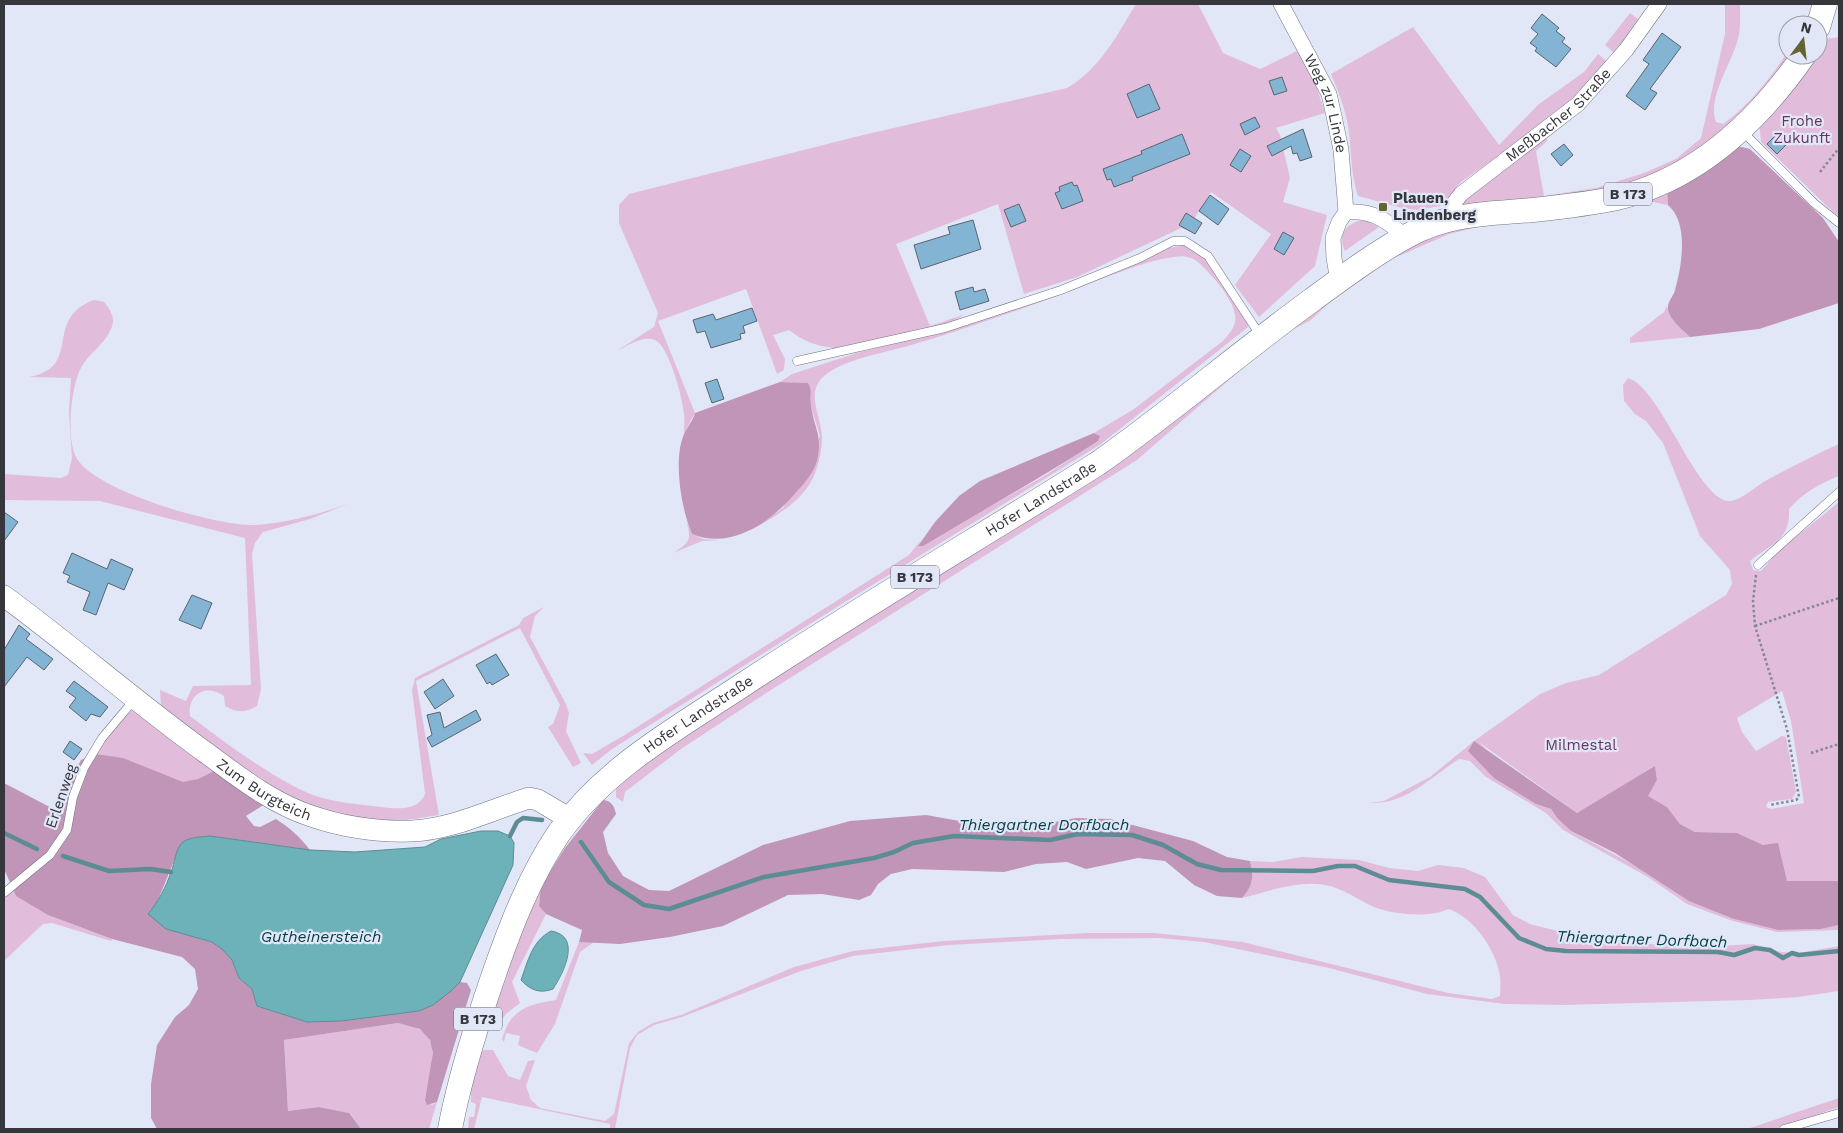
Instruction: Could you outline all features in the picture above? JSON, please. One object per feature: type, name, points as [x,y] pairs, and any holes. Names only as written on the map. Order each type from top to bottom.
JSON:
[{"type":"main road","name":"Hofer Landstraße","points":[[450,1129],[471,1038],[514,920],[536,872],[570,818],[594,791],[624,765],[796,650],[1097,464],[1142,433],[1262,337],[1338,281],[1405,237],[1454,217],[1579,205],[1619,197],[1652,186],[1683,172],[1715,151],[1741,130],[1786,80],[1797,65]]},
{"type":"street","name":"Weg zur Linde","points":[[1281,4],[1329,94],[1341,150],[1346,212]]},
{"type":"street","name":"Meßbacher Straße","points":[[1454,217],[1454,203],[1461,194],[1578,104],[1626,50],[1659,4]]},
{"type":"street","points":[[1338,281],[1333,238],[1339,222],[1346,212],[1363,211],[1379,216],[1405,237]]},
{"type":"street","name":"Zum Burgteich","points":[[4,596],[44,626],[134,700],[263,794],[310,816],[335,823],[384,831],[413,831],[463,821],[528,798],[538,800],[570,818]]},
{"type":"lane","points":[[1741,130],[1814,203],[1839,223]]},
{"type":"lane","points":[[797,361],[945,328],[1061,290],[1140,258],[1173,241],[1185,241],[1208,256],[1262,337]]},
{"type":"lane","points":[[1758,565],[1839,492]]},
{"type":"lane","name":"Erlenweg","points":[[4,893],[50,855],[67,830],[73,796],[84,768],[102,738],[134,700]]},
{"type":"lane","points":[[1784,1129],[1839,1113]]},
{"type":"path","points":[[1820,172],[1839,148]]},
{"type":"path","points":[[1758,565],[1753,601],[1755,626],[1787,729],[1799,797],[1796,800],[1770,805]]},
{"type":"path","points":[[1755,626],[1839,598]]},
{"type":"path","points":[[1810,753],[1839,744]]},
{"type":"green space","points":[[1136,4],[1198,4],[1223,53],[1260,69],[1299,50],[1314,79],[1325,113],[1276,128],[1280,135],[1290,178],[1283,202],[1327,215],[1315,266],[1259,317],[1235,285],[1271,234],[1211,192],[1187,230],[1181,228],[1077,277],[1024,294],[998,204],[896,244],[930,326],[963,315],[941,325],[880,341],[834,348],[810,342],[789,330],[773,335],[785,359],[784,370],[777,374],[746,289],[658,321],[695,413],[684,434],[683,407],[678,386],[670,362],[660,344],[655,340],[646,339],[636,341],[618,350],[654,327],[658,313],[619,223],[619,205],[629,194],[859,136],[1067,88],[1079,80],[1098,61],[1115,39]]},
{"type":"green space","points":[[1725,4],[1740,4],[1739,35],[1717,91],[1714,112],[1716,122],[1723,124],[1732,117],[1759,90],[1778,65],[1785,65],[1732,127],[1684,161],[1631,185],[1595,194],[1467,207],[1464,204],[1464,198],[1542,137],[1548,140],[1536,151],[1544,196],[1596,188],[1644,173],[1676,159],[1701,138],[1725,34]]},
{"type":"green space","points":[[1630,13],[1638,19],[1636,26],[1617,55],[1605,45]]},
{"type":"green space","points":[[1413,27],[1499,145],[1539,104],[1584,72],[1598,54],[1609,63],[1576,101],[1461,182],[1440,206],[1418,210],[1402,208],[1358,196],[1351,161],[1347,119],[1331,74]]},
{"type":"green space","name":"Frohe Zukunft","points":[[1839,37],[1839,216],[1761,142],[1759,121],[1804,65],[1828,65],[1828,38]]},
{"type":"green space","points":[[1667,191],[1668,205],[1653,202],[1631,204],[1598,213],[1561,219],[1487,225],[1449,234],[1392,259],[1331,301],[1311,320],[1288,332],[1245,366],[1137,460],[774,688],[681,749],[625,792],[623,802],[616,797],[616,788],[638,767],[1306,312],[1434,231]]},
{"type":"green space","points":[[1358,221],[1367,221],[1379,227],[1345,251],[1342,241],[1343,233],[1345,229]]},
{"type":"green space","points":[[1185,245],[1203,256],[1249,324],[1248,327],[1101,444],[840,605],[612,749],[592,765],[583,753],[592,754],[623,736],[909,555],[921,540],[918,546],[1041,478],[1098,441],[1097,434],[1094,433],[1134,409],[1223,341],[1233,328],[1235,315],[1233,307],[1224,291],[1206,270],[1192,258],[1178,256],[1135,266],[971,327],[852,361],[823,377],[815,391],[822,438],[817,469],[808,487],[794,502],[750,531],[783,508],[820,436],[810,404],[808,383],[780,382],[792,374],[860,352],[940,333],[1158,250]]},
{"type":"green space","points":[[94,300],[104,302],[111,311],[113,322],[108,334],[81,368],[72,399],[71,438],[73,448],[76,457],[87,470],[131,494],[158,504],[215,520],[238,524],[256,525],[291,520],[348,504],[310,519],[263,532],[255,543],[252,554],[261,689],[257,706],[245,711],[233,710],[225,706],[224,696],[217,692],[205,691],[199,693],[192,702],[190,716],[234,748],[298,789],[338,802],[387,808],[406,808],[422,800],[425,794],[412,690],[415,678],[519,625],[523,618],[544,607],[535,616],[530,637],[566,704],[569,713],[566,731],[581,763],[573,767],[548,727],[553,724],[560,705],[520,628],[416,681],[439,815],[407,820],[359,819],[330,813],[277,792],[161,706],[160,690],[186,701],[193,686],[251,685],[245,538],[100,501],[4,500],[4,474],[61,478],[68,475],[72,458],[69,413],[71,378],[29,377],[45,372],[55,363],[60,353],[65,330],[70,319],[79,308]]},
{"type":"green space","points":[[1667,306],[1673,319],[1690,337],[1630,343],[1630,338],[1664,312]]},
{"type":"green space","name":"Milmestal","points":[[1628,378],[1641,386],[1654,402],[1706,485],[1719,497],[1731,501],[1740,498],[1776,475],[1839,444],[1839,476],[1812,489],[1800,498],[1789,509],[1787,528],[1783,535],[1750,561],[1753,570],[1761,571],[1780,550],[1839,502],[1839,881],[1787,881],[1763,845],[1737,833],[1695,832],[1680,824],[1667,807],[1647,796],[1657,780],[1655,767],[1577,813],[1480,743],[1536,804],[1551,809],[1558,819],[1571,831],[1734,919],[1778,930],[1821,929],[1839,925],[1839,930],[1777,932],[1733,921],[1687,904],[1648,877],[1563,830],[1546,813],[1486,777],[1470,761],[1459,759],[1406,795],[1383,802],[1370,803],[1384,801],[1430,777],[1474,741],[1540,694],[1566,683],[1599,675],[1726,595],[1732,584],[1730,570],[1700,536],[1663,443],[1646,421],[1635,414],[1624,401],[1623,385]],"holes":[[[1782,691],[1791,721],[1804,803],[1771,809],[1766,807],[1768,802],[1792,799],[1796,792],[1786,737],[1782,736],[1756,751],[1742,732],[1737,718]]]},
{"type":"green space","points":[[686,520],[692,534],[703,539],[720,540],[702,541],[673,553],[688,540],[689,532]]},
{"type":"green space","points":[[133,709],[215,771],[198,779],[183,783],[95,754],[106,737]]},
{"type":"green space","points":[[1302,857],[1359,860],[1389,868],[1418,871],[1438,865],[1464,868],[1485,877],[1513,915],[1530,924],[1569,934],[1683,948],[1753,944],[1781,952],[1799,953],[1839,946],[1839,991],[1798,997],[1750,1000],[1563,1005],[1505,1004],[1427,994],[1329,968],[1204,942],[1160,938],[1061,939],[949,945],[853,956],[801,971],[682,1017],[654,1025],[637,1035],[630,1048],[615,1129],[610,1129],[610,1124],[482,1097],[474,1129],[468,1129],[469,1117],[474,1117],[476,1104],[471,1102],[471,1085],[479,1053],[484,1050],[493,1050],[508,1076],[520,1080],[528,1061],[535,1060],[526,1086],[531,1100],[540,1108],[605,1121],[614,1114],[629,1043],[638,1032],[653,1023],[681,1015],[794,967],[853,951],[944,941],[1087,933],[1154,933],[1243,942],[1448,993],[1492,999],[1500,996],[1498,966],[1489,946],[1475,927],[1458,913],[1449,909],[1432,914],[1392,912],[1374,907],[1338,889],[1315,884],[1293,885],[1242,898],[1252,881],[1250,861],[1273,862]]},
{"type":"green space","points":[[541,886],[539,906],[546,914],[512,982],[520,1003],[507,1013],[493,1030],[486,1028],[518,934]]},
{"type":"green space","points":[[12,888],[48,915],[112,939],[111,941],[52,923],[43,924],[4,961],[4,895]]},
{"type":"green space","points":[[579,942],[594,942],[580,952],[555,1024],[537,1053],[518,1045],[520,1036],[506,1033],[504,1042],[502,1039],[506,1029],[516,1014],[529,1006],[556,1000]]},
{"type":"green space","points":[[398,1023],[421,1030],[428,1036],[431,1044],[433,1062],[425,1100],[432,1105],[437,1102],[429,1129],[361,1129],[348,1113],[319,1107],[288,1111],[284,1040]]},
{"type":"green space","points":[[1839,1098],[1839,1107],[1776,1129],[1747,1129]]},
{"type":"shaded area","points":[[1737,146],[1750,149],[1823,218],[1839,242],[1839,303],[1759,329],[1690,337],[1676,324],[1668,311],[1668,305],[1678,280],[1682,245],[1679,222],[1675,213],[1668,205],[1667,191]]},
{"type":"shaded area","points":[[780,382],[808,383],[811,392],[812,413],[819,438],[819,452],[812,473],[777,512],[751,530],[722,539],[692,534],[682,498],[679,457],[684,434],[695,413]]},
{"type":"shaded area","points":[[1094,433],[1100,436],[1098,441],[923,546],[918,546],[935,522],[959,496],[980,481]]},
{"type":"shaded area","points":[[1474,741],[1577,813],[1655,766],[1657,780],[1648,796],[1667,807],[1680,824],[1695,832],[1737,833],[1763,845],[1778,843],[1787,881],[1839,881],[1839,925],[1821,929],[1778,930],[1734,919],[1689,901],[1615,853],[1571,831],[1558,819],[1551,809],[1536,804],[1494,778],[1468,751]]},
{"type":"shaded area","points":[[95,754],[123,758],[183,782],[198,779],[214,771],[265,804],[246,816],[254,826],[260,827],[276,819],[294,833],[310,850],[210,836],[189,839],[181,845],[156,904],[166,929],[212,942],[222,949],[232,960],[239,978],[252,989],[257,1006],[307,1022],[341,1021],[419,1011],[433,1005],[460,982],[467,983],[471,990],[437,1102],[427,1105],[425,1100],[433,1053],[430,1040],[420,1029],[398,1023],[284,1040],[288,1111],[319,1107],[349,1113],[361,1129],[157,1129],[151,1118],[151,1084],[157,1045],[175,1017],[189,1005],[198,989],[195,969],[182,957],[112,939],[48,915],[16,896],[4,869],[4,783],[63,814],[73,775],[81,760]]},
{"type":"shaded area","points":[[603,800],[609,801],[612,804],[616,814],[603,832],[608,853],[623,876],[649,890],[669,891],[763,845],[850,821],[926,815],[982,825],[1044,824],[1076,818],[1110,819],[1193,841],[1227,857],[1250,861],[1252,881],[1242,898],[1217,896],[1194,885],[1165,861],[1138,858],[1086,869],[1067,862],[1036,864],[1004,872],[912,869],[891,874],[878,884],[871,895],[859,900],[822,894],[788,895],[723,926],[670,937],[620,944],[579,942],[582,930],[546,914],[539,906],[541,886],[565,848]]},
{"type":"water","name":"Gutheinersteich","points":[[481,831],[498,831],[510,836],[514,843],[513,865],[460,982],[433,1005],[419,1011],[341,1021],[307,1022],[257,1006],[252,989],[239,978],[232,960],[222,949],[212,942],[166,929],[148,914],[164,889],[178,848],[186,840],[193,838],[210,836],[310,850],[355,852],[425,847],[441,839]]},
{"type":"water","points":[[551,931],[560,934],[566,940],[568,956],[562,973],[553,989],[540,991],[528,986],[521,980],[535,946],[539,940]]},
{"type":"building","points":[[1542,14],[1559,28],[1556,31],[1565,38],[1562,42],[1571,49],[1556,67],[1535,51],[1537,48],[1530,43],[1538,34],[1531,28]]},
{"type":"building","points":[[1662,33],[1681,47],[1650,89],[1657,93],[1645,110],[1626,96],[1649,64],[1643,60]]},
{"type":"building","points":[[1282,77],[1287,91],[1274,95],[1269,81]]},
{"type":"building","points":[[1149,84],[1160,109],[1137,118],[1127,94]]},
{"type":"building","points":[[1255,117],[1260,127],[1245,135],[1240,124]]},
{"type":"building","points":[[1303,129],[1312,157],[1300,161],[1297,153],[1293,154],[1291,146],[1272,156],[1267,146]]},
{"type":"building","points":[[1780,131],[1790,141],[1777,154],[1767,144]]},
{"type":"building","points":[[1182,134],[1190,154],[1132,177],[1133,180],[1114,187],[1111,179],[1107,180],[1103,169],[1142,154],[1141,151]]},
{"type":"building","points":[[1564,144],[1573,155],[1561,166],[1551,154]]},
{"type":"building","points":[[1240,149],[1251,156],[1241,172],[1230,165]]},
{"type":"building","points":[[1072,182],[1074,186],[1077,185],[1083,201],[1062,209],[1055,193],[1060,191],[1059,187]]},
{"type":"building","points":[[1210,195],[1229,209],[1218,225],[1199,211]]},
{"type":"building","points":[[1019,204],[1026,221],[1011,227],[1004,210]]},
{"type":"building","points":[[1186,213],[1202,223],[1195,234],[1179,225]]},
{"type":"building","points":[[973,220],[981,249],[921,269],[914,245],[950,234],[948,227]]},
{"type":"building","points":[[1283,232],[1294,238],[1284,255],[1274,249]]},
{"type":"building","points":[[973,287],[974,292],[985,289],[989,301],[960,310],[955,292]]},
{"type":"building","points":[[752,308],[757,321],[743,326],[745,333],[740,334],[741,339],[711,348],[705,331],[697,333],[693,320],[713,314],[716,320]]},
{"type":"building","points":[[717,379],[724,399],[712,403],[705,383]]},
{"type":"building","points":[[4,512],[18,522],[4,541]]},
{"type":"building","points":[[72,553],[107,569],[111,559],[133,569],[124,590],[108,583],[96,615],[83,610],[90,592],[67,582],[70,576],[63,573]]},
{"type":"building","points":[[192,595],[212,603],[201,629],[179,620]]},
{"type":"building","points":[[19,625],[30,634],[26,639],[53,659],[44,670],[27,657],[4,687],[4,650]]},
{"type":"building","points":[[496,654],[509,675],[492,685],[490,682],[487,684],[476,665]]},
{"type":"building","points":[[443,679],[454,696],[435,709],[424,692]]},
{"type":"building","points":[[74,681],[108,707],[100,717],[91,714],[86,721],[69,707],[76,698],[66,691]]},
{"type":"building","points":[[476,710],[481,720],[432,747],[427,738],[432,735],[427,715],[440,712],[444,728]]},
{"type":"building","points":[[70,741],[82,749],[74,760],[63,752]]},
{"type":"waterway","name":"Thiergartner Dorfbach","points":[[510,836],[517,822],[523,818],[542,820]]},
{"type":"waterway","name":"Thiergartner Dorfbach","points":[[4,833],[37,849]]},
{"type":"waterway","name":"Thiergartner Dorfbach","points":[[581,842],[609,882],[644,905],[669,909],[764,877],[874,858],[894,852],[913,843],[954,836],[1050,840],[1078,834],[1132,835],[1163,845],[1197,864],[1221,870],[1313,871],[1338,866],[1355,866],[1389,880],[1465,889],[1480,897],[1519,938],[1546,949],[1566,951],[1718,952],[1734,955],[1755,948],[1770,950],[1783,958],[1792,953],[1799,955],[1839,951]]},
{"type":"waterway","name":"Thiergartner Dorfbach","points":[[63,856],[109,871],[150,869],[171,872]]},
{"type":"place","name":"Plauen, Lindenberg","points":[[1383,207]]}]
